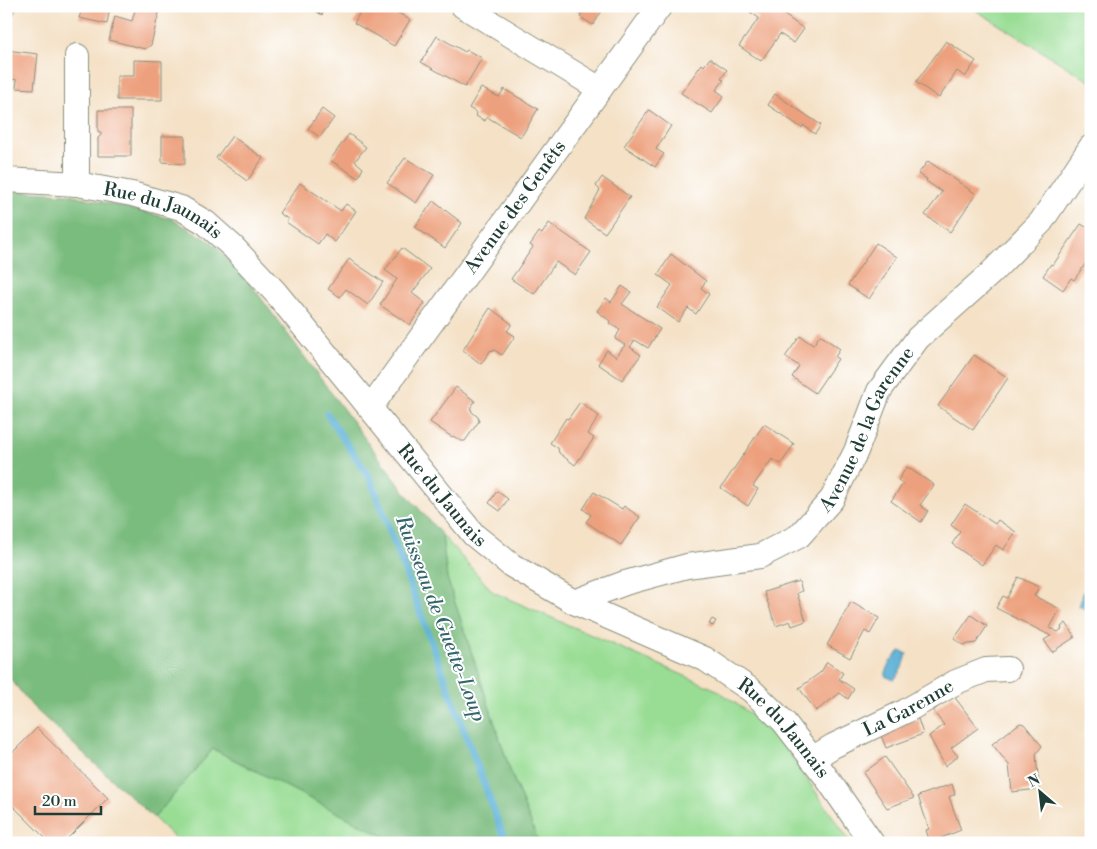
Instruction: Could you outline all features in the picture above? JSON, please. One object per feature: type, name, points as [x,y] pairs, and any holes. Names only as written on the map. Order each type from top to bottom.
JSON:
[{"type":"street","points":[[463,6],[600,89]]},
{"type":"street","name":"Avenue des Genêts","points":[[370,408],[660,6]]},
{"type":"street","points":[[77,56],[77,184]]},
{"type":"street","name":"Avenue de la Garenne","points":[[574,602],[625,583],[687,566],[760,556],[799,536],[832,499],[856,451],[879,391],[918,338],[991,273],[1041,222],[1091,147]]},
{"type":"street","name":"Rue du Jaunais","points":[[6,180],[77,184],[132,194],[181,208],[206,223],[233,247],[276,293],[474,535],[511,565],[574,602],[705,659],[751,690],[784,722],[872,843]]},
{"type":"street","name":"La Garenne","points":[[812,759],[833,746],[913,708],[956,682],[986,670],[1008,669]]},
{"type":"green space","points":[[969,6],[1091,6],[1091,82]]},
{"type":"green space","points":[[6,191],[69,194],[172,219],[213,243],[255,290],[406,494],[442,535],[447,578],[511,773],[539,843],[397,843],[213,749],[154,818],[33,707],[6,673]]},
{"type":"green space","points":[[442,535],[493,592],[717,690],[773,730],[851,843],[539,843],[511,773],[447,578]]},
{"type":"green space","points":[[213,749],[397,843],[180,843],[154,818]]},
{"type":"water","points":[[1091,582],[1091,607],[1087,610],[1079,606],[1084,591]]},
{"type":"water","points":[[900,651],[907,654],[902,668],[894,680],[885,676],[890,662]]},
{"type":"building","points":[[6,6],[16,6],[11,18],[6,17]]},
{"type":"building","points":[[83,6],[110,6],[107,24],[79,18]]},
{"type":"building","points":[[136,6],[150,6],[159,12],[151,45],[145,49],[109,40],[115,16],[132,21]]},
{"type":"building","points":[[308,6],[327,6],[322,15]]},
{"type":"building","points":[[364,6],[387,6],[410,20],[394,46],[354,23]]},
{"type":"building","points":[[571,6],[605,6],[593,25],[580,17],[582,13]]},
{"type":"building","points":[[753,6],[772,6],[804,29],[794,43],[780,34],[761,61],[739,46],[759,18],[750,12]]},
{"type":"building","points":[[437,36],[465,52],[467,50],[482,58],[465,87],[421,62]]},
{"type":"building","points":[[946,41],[976,61],[965,77],[957,71],[939,98],[916,82]]},
{"type":"building","points":[[6,50],[38,54],[34,89],[16,88],[17,80],[6,78]]},
{"type":"building","points":[[710,58],[727,70],[721,79],[724,80],[716,90],[724,96],[712,113],[681,93],[702,64],[704,66]]},
{"type":"building","points":[[134,60],[162,61],[162,100],[117,100],[117,76],[134,76]]},
{"type":"building","points":[[481,88],[499,97],[504,89],[538,109],[521,137],[487,117],[485,121],[476,116],[477,113],[469,108]]},
{"type":"building","points":[[775,94],[821,125],[815,134],[803,125],[802,128],[768,105]]},
{"type":"building","points":[[322,109],[334,118],[320,137],[308,129]]},
{"type":"building","points":[[98,110],[131,110],[131,156],[98,156],[98,138],[101,132],[98,132]]},
{"type":"building","points":[[649,110],[671,126],[656,149],[664,154],[655,167],[624,146]]},
{"type":"building","points":[[349,134],[366,147],[355,161],[363,168],[358,178],[330,160]]},
{"type":"building","points":[[162,136],[185,136],[185,164],[162,162]]},
{"type":"building","points":[[232,136],[263,158],[247,181],[216,158]]},
{"type":"building","points":[[405,158],[434,175],[416,203],[387,183]]},
{"type":"building","points":[[928,161],[976,194],[950,232],[925,215],[942,192],[918,174]]},
{"type":"building","points":[[602,177],[630,197],[605,233],[584,219],[600,190],[596,186]]},
{"type":"building","points":[[300,183],[341,211],[346,204],[356,211],[335,242],[325,234],[318,244],[286,222],[288,219],[279,213]]},
{"type":"building","points":[[433,201],[462,223],[445,248],[415,227]]},
{"type":"building","points":[[549,223],[591,252],[575,275],[556,262],[534,294],[511,279],[533,247],[530,245],[539,232],[542,234]]},
{"type":"building","points":[[1081,224],[1091,230],[1091,256],[1074,280],[1071,278],[1063,290],[1043,276],[1051,264],[1053,265]]},
{"type":"building","points":[[876,243],[897,257],[869,299],[848,285]]},
{"type":"building","points":[[402,248],[430,269],[412,293],[425,303],[410,325],[380,305],[397,279],[385,270]]},
{"type":"building","points":[[671,254],[706,281],[701,288],[709,294],[696,314],[688,308],[678,322],[657,307],[672,285],[658,275]]},
{"type":"building","points":[[349,259],[383,282],[368,305],[346,289],[340,297],[328,289]]},
{"type":"building","points":[[622,286],[631,292],[622,304],[660,329],[648,348],[635,340],[630,347],[641,355],[622,380],[598,364],[607,350],[616,357],[625,345],[615,339],[620,330],[609,323],[610,321],[597,311],[606,298],[611,302]]},
{"type":"building","points":[[490,308],[512,324],[507,331],[515,336],[502,355],[491,350],[481,364],[463,350]]},
{"type":"building","points":[[820,335],[840,349],[835,357],[838,359],[815,393],[792,377],[799,366],[785,357],[800,336],[813,345]]},
{"type":"building","points":[[974,355],[1008,378],[973,430],[938,406]]},
{"type":"building","points":[[456,387],[475,401],[470,409],[478,417],[479,421],[465,441],[452,437],[430,422]]},
{"type":"building","points":[[580,402],[599,416],[588,434],[594,438],[575,465],[559,453],[558,448],[550,443],[566,418],[568,419]]},
{"type":"building","points":[[764,424],[794,444],[781,464],[772,459],[753,486],[758,489],[748,506],[721,488]]},
{"type":"building","points":[[907,467],[934,485],[920,505],[928,511],[921,522],[891,501],[903,484],[898,480]]},
{"type":"building","points":[[497,491],[508,499],[500,511],[489,503]]},
{"type":"building","points":[[594,492],[622,509],[624,506],[640,517],[621,545],[586,522],[591,515],[583,509]]},
{"type":"building","points":[[965,504],[995,524],[998,520],[1016,532],[1003,550],[996,545],[982,565],[952,544],[960,532],[951,525]]},
{"type":"building","points":[[1018,577],[1039,587],[1034,596],[1060,609],[1050,628],[1058,632],[1066,623],[1075,637],[1052,652],[1044,640],[1051,636],[996,608],[1003,596],[1007,598]]},
{"type":"building","points":[[799,581],[802,591],[797,593],[806,621],[792,626],[790,621],[776,626],[764,592]]},
{"type":"building","points":[[851,602],[879,618],[870,634],[865,631],[850,658],[827,645]]},
{"type":"building","points":[[971,615],[987,626],[976,643],[963,645],[954,639]]},
{"type":"building","points":[[712,619],[716,621],[713,626],[709,624]]},
{"type":"building","points":[[827,662],[843,673],[839,679],[854,689],[848,699],[840,693],[816,711],[799,688],[821,672]]},
{"type":"building","points":[[953,695],[978,728],[951,748],[958,756],[945,766],[929,736],[944,725],[933,711]]},
{"type":"building","points":[[918,719],[923,734],[886,748],[880,733]]},
{"type":"building","points":[[1020,723],[1024,724],[1042,746],[1036,754],[1039,789],[1012,792],[1009,765],[992,744]]},
{"type":"building","points":[[37,728],[108,798],[63,843],[50,843],[6,799],[6,759]]},
{"type":"building","points":[[885,757],[914,798],[887,808],[863,773]]},
{"type":"building","points":[[952,784],[955,794],[949,797],[961,830],[941,838],[942,841],[930,843],[926,830],[929,829],[918,796]]},
{"type":"waterway","name":"Ruisseau de Guette-Loup","points":[[327,414],[371,480],[506,843]]}]
